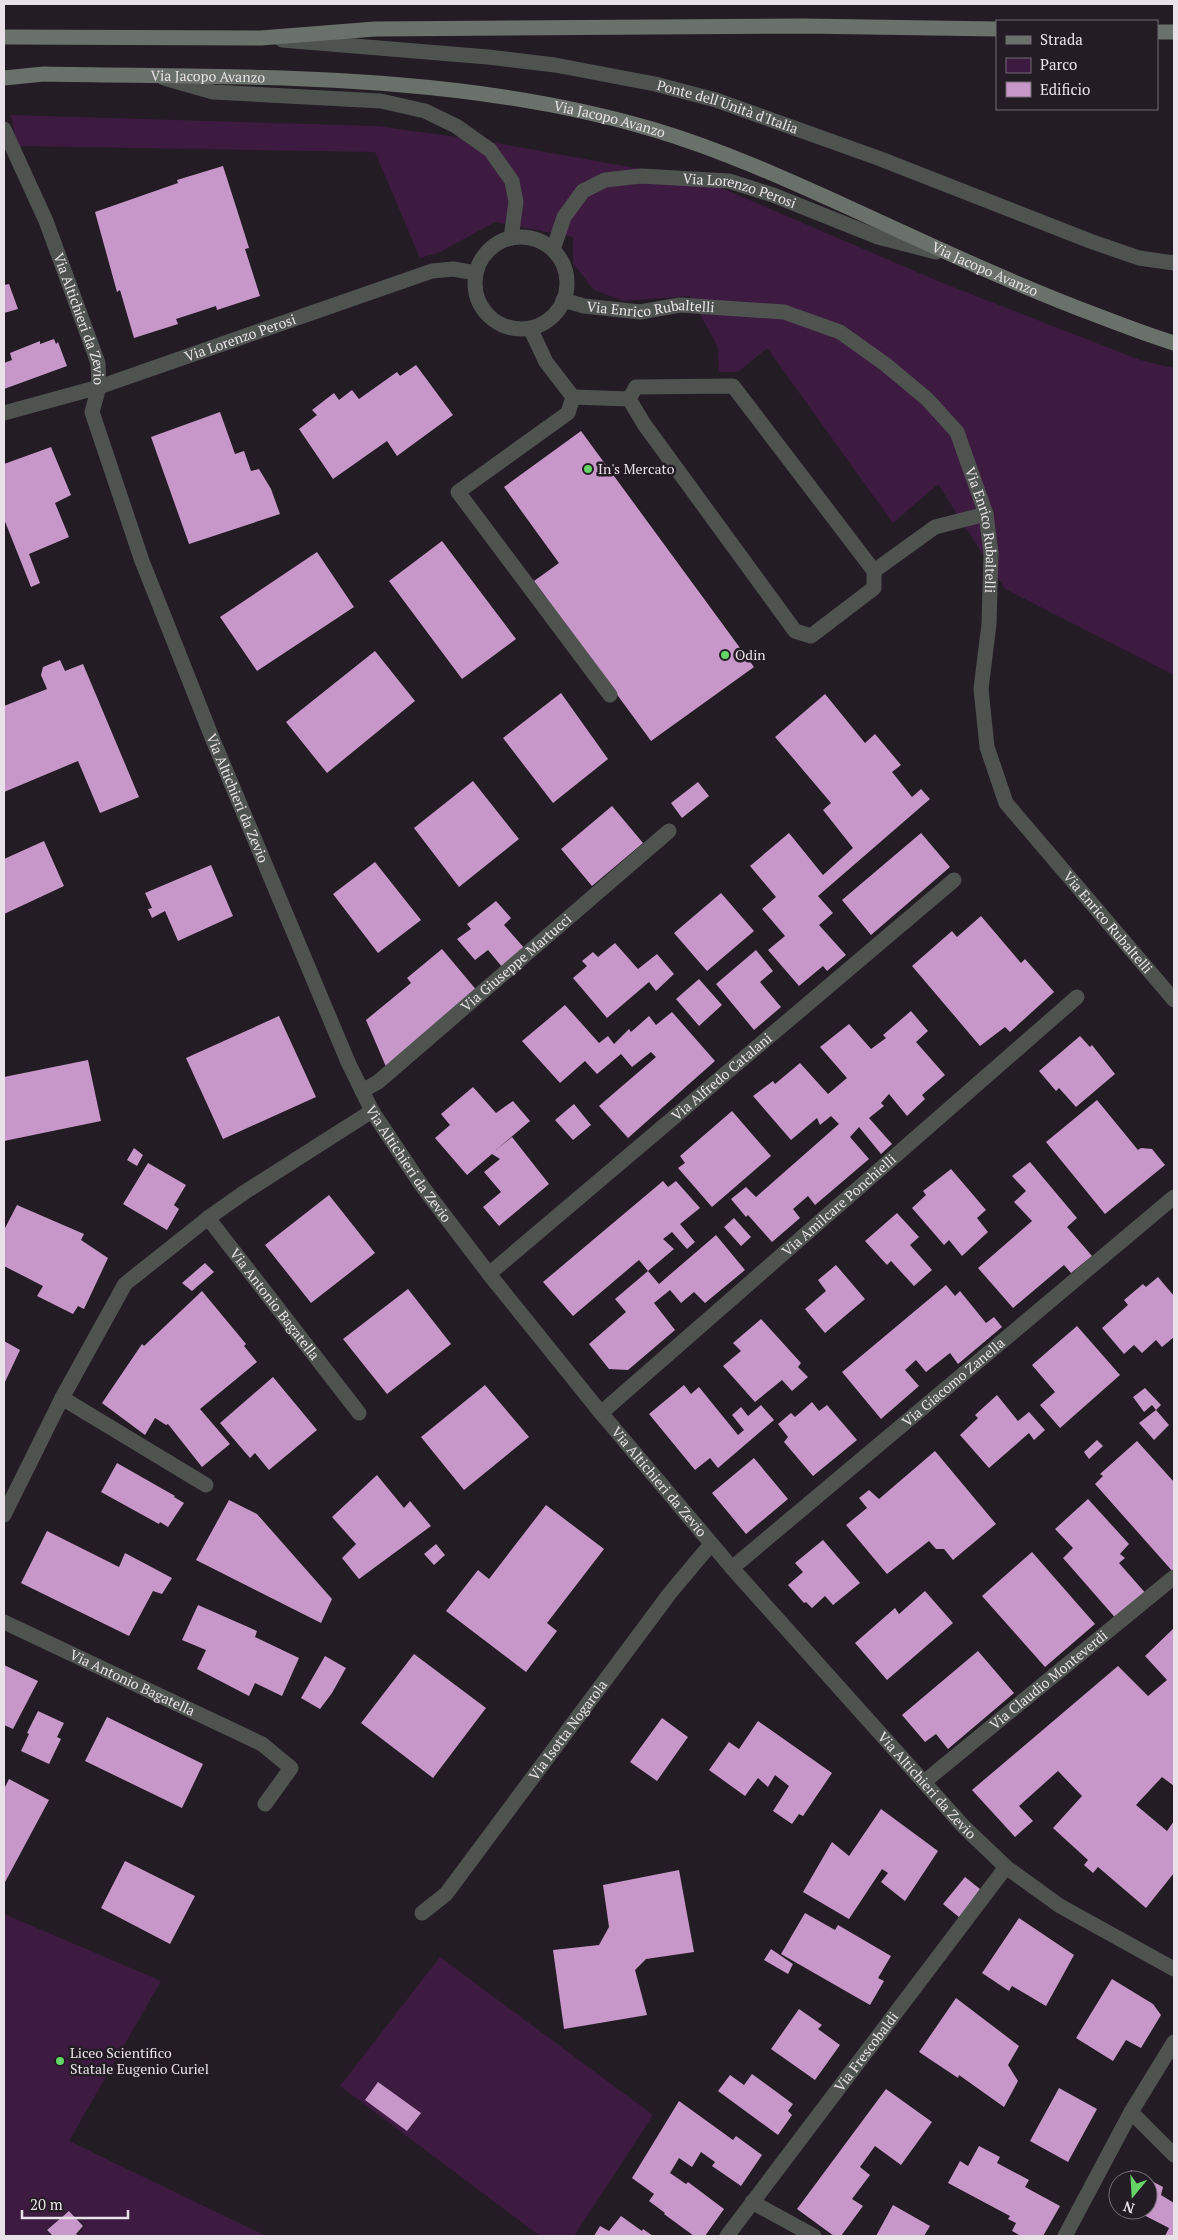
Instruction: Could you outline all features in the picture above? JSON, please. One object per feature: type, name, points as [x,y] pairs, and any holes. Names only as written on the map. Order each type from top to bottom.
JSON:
[{"type":"main road","points":[[4,37],[261,38],[374,28],[803,26],[996,29]]},
{"type":"main road","points":[[1158,32],[1174,32]]},
{"type":"main road","name":"Via Jacopo Avanzo","points":[[4,78],[44,74],[300,78],[374,82],[494,95],[580,111],[655,130],[724,154],[1064,303],[1174,343]]},
{"type":"street","name":"Ponte dell'Unità d'Italia","points":[[261,38],[555,65],[655,84],[716,100],[878,158],[1090,241],[1139,258],[1174,263]]},
{"type":"street","points":[[157,76],[213,92],[381,102],[425,111],[456,126],[490,150],[512,180],[516,202],[511,238]]},
{"type":"street","name":"Via Altichieri da Zevio","points":[[4,128],[50,230],[98,363],[99,387],[92,412],[142,561],[213,740],[372,1111],[422,1186],[489,1274],[601,1413],[732,1568],[964,1827],[1006,1867],[1060,1906],[1174,1969]]},
{"type":"street","name":"Via Lorenzo Perosi","points":[[553,250],[564,217],[583,191],[605,180],[641,176],[729,182],[773,195],[878,237],[955,256]]},
{"type":"street","points":[[511,238],[533,239],[553,250],[566,274],[566,289],[557,311],[549,318],[530,328],[507,327],[488,315],[477,296],[476,273],[479,263],[492,247],[511,238]]},
{"type":"street","name":"Via Lorenzo Perosi","points":[[4,413],[99,387],[432,271],[453,269],[476,273]]},
{"type":"street","name":"Via Enrico Rubaltelli","points":[[563,300],[584,306],[640,312],[680,305],[784,312],[840,332],[885,364],[927,399],[957,432],[986,514],[991,553],[989,624],[981,689],[987,747],[1006,803],[1174,1000]]},
{"type":"street","points":[[530,328],[546,362],[573,397]]},
{"type":"street","points":[[733,386],[874,570],[874,588],[811,636],[795,631],[644,424],[629,399],[636,387],[733,386]]},
{"type":"street","points":[[573,397],[629,399]]},
{"type":"street","points":[[573,397],[568,412],[458,492],[610,695]]},
{"type":"street","points":[[874,570],[935,528],[986,514]]},
{"type":"street","name":"Via Giuseppe Martucci","points":[[362,1091],[378,1082],[669,831]]},
{"type":"street","name":"Via Alfredo Catalani","points":[[489,1274],[954,880]]},
{"type":"street","name":"Via Amilcare Ponchielli","points":[[601,1413],[1077,997]]},
{"type":"street","points":[[4,1515],[62,1398],[125,1284],[208,1218],[372,1111]]},
{"type":"street","name":"Via Giacomo Zanella","points":[[732,1568],[1174,1197]]},
{"type":"street","name":"Via Antonio Bagatella","points":[[208,1218],[359,1413]]},
{"type":"street","points":[[62,1398],[206,1484]]},
{"type":"street","name":"Via Isotta Nogarola","points":[[422,1913],[446,1894],[670,1593],[711,1544]]},
{"type":"street","name":"Via Claudio Monteverdi","points":[[924,1782],[1174,1577]]},
{"type":"street","name":"Via Antonio Bagatella","points":[[4,1622],[262,1744],[291,1768],[265,1804]]},
{"type":"street","name":"Via Frescobaldi","points":[[728,2236],[1006,1867]]},
{"type":"street","points":[[1065,2236],[1131,2112],[1174,2042]]},
{"type":"street","points":[[1131,2112],[1174,2155]]},
{"type":"street","points":[[752,2202],[814,2236]]},
{"type":"green space","points":[[11,115],[376,126],[479,140],[703,180],[940,282],[1140,360],[1174,368],[1174,675],[1005,589],[938,484],[893,523],[767,348],[738,372],[719,372],[718,347],[690,296],[624,301],[594,290],[573,263],[573,237],[495,222],[438,253],[420,258],[375,152],[17,146]]},
{"type":"green space","name":"Liceo Scientifico Statale Eugenio Curiel","points":[[4,1914],[161,1981],[69,2141],[266,2236],[80,2236],[78,2234],[85,2226],[69,2211],[46,2230],[51,2236],[4,2236]]},
{"type":"green space","points":[[440,1957],[653,2115],[574,2236],[540,2236],[340,2086]]},
{"type":"building","points":[[223,166],[249,248],[245,249],[260,296],[217,310],[216,306],[176,319],[178,324],[134,338],[120,290],[117,292],[95,212],[178,183],[177,180]]},
{"type":"building","points":[[9,284],[18,309],[4,313],[4,285]]},
{"type":"building","points":[[54,339],[56,344],[58,342],[67,366],[4,389],[4,363],[12,360],[10,353],[40,341],[40,344]]},
{"type":"building","points":[[416,365],[453,415],[397,456],[387,441],[333,479],[299,429],[317,415],[312,410],[334,393],[339,400],[352,390],[359,399],[397,372],[400,376]]},
{"type":"building","points":[[220,412],[235,454],[244,451],[251,471],[259,469],[271,489],[280,514],[189,544],[151,437]]},
{"type":"building","points":[[581,431],[754,667],[651,741],[534,581],[559,563],[504,487]]},
{"type":"building","points":[[51,447],[71,495],[55,503],[69,537],[29,554],[40,583],[31,587],[4,519],[4,464]]},
{"type":"building","points":[[442,541],[516,639],[462,679],[389,581]]},
{"type":"building","points":[[317,552],[354,607],[257,671],[220,617]]},
{"type":"building","points":[[375,651],[415,701],[327,773],[286,722]]},
{"type":"building","points":[[60,660],[65,671],[83,664],[139,797],[100,813],[78,761],[4,792],[4,706],[47,689],[41,675],[43,667]]},
{"type":"building","points":[[561,693],[608,759],[553,803],[503,738]]},
{"type":"building","points":[[825,694],[865,743],[875,734],[901,765],[892,772],[912,797],[921,789],[930,799],[818,896],[833,913],[819,925],[846,955],[827,971],[823,966],[799,986],[768,950],[785,936],[762,909],[776,897],[750,866],[789,833],[823,875],[853,848],[823,810],[831,803],[775,737]]},
{"type":"building","points":[[473,781],[519,839],[459,887],[414,828]]},
{"type":"building","points":[[698,782],[709,796],[682,818],[671,803]]},
{"type":"building","points":[[612,806],[643,843],[592,886],[561,849]]},
{"type":"building","points":[[921,833],[950,867],[871,935],[842,900]]},
{"type":"building","points":[[44,841],[64,886],[4,914],[4,859]]},
{"type":"building","points":[[375,862],[421,920],[378,953],[333,894]]},
{"type":"building","points":[[211,865],[233,916],[178,941],[165,911],[152,918],[148,909],[152,908],[145,893]]},
{"type":"building","points":[[721,893],[754,931],[707,971],[674,933]]},
{"type":"building","points":[[496,901],[511,918],[504,925],[525,949],[503,968],[488,950],[475,960],[457,939],[471,929],[467,924]]},
{"type":"building","points":[[981,916],[1021,963],[1025,959],[1054,992],[1010,1032],[1005,1027],[980,1046],[912,966],[952,931],[957,937]]},
{"type":"building","points":[[615,943],[638,969],[657,954],[674,974],[656,991],[649,982],[607,1018],[573,978],[587,966],[582,961],[593,952],[598,957]]},
{"type":"building","points":[[442,949],[478,992],[387,1069],[366,1020],[411,983],[407,978]]},
{"type":"building","points":[[756,950],[773,971],[760,982],[781,1007],[754,1030],[716,984]]},
{"type":"building","points":[[699,979],[722,1005],[699,1026],[676,999]]},
{"type":"building","points":[[565,1005],[599,1043],[608,1036],[614,1044],[629,1029],[631,1032],[649,1016],[656,1025],[672,1012],[715,1061],[628,1138],[599,1106],[656,1057],[651,1052],[632,1067],[621,1054],[597,1074],[585,1061],[560,1083],[522,1041]]},
{"type":"building","points":[[911,1011],[928,1031],[916,1042],[945,1075],[922,1095],[925,1099],[907,1116],[889,1094],[881,1103],[884,1106],[869,1118],[892,1144],[881,1154],[859,1127],[850,1137],[869,1159],[815,1205],[808,1196],[793,1209],[800,1218],[772,1242],[748,1215],[746,1217],[731,1199],[746,1187],[756,1197],[839,1124],[831,1116],[820,1125],[817,1118],[791,1140],[753,1096],[773,1081],[775,1084],[800,1063],[828,1094],[847,1078],[820,1047],[849,1024],[871,1049],[886,1038],[883,1035]]},
{"type":"building","points":[[279,1016],[316,1097],[223,1139],[186,1058]]},
{"type":"building","points":[[1080,1036],[1090,1047],[1092,1045],[1115,1074],[1076,1107],[1059,1088],[1056,1091],[1039,1071]]},
{"type":"building","points":[[88,1060],[101,1121],[4,1141],[4,1077]]},
{"type":"building","points":[[473,1087],[496,1113],[513,1101],[530,1121],[496,1150],[512,1137],[549,1184],[499,1226],[483,1207],[501,1192],[484,1172],[500,1159],[492,1154],[467,1175],[435,1138],[450,1125],[441,1114]]},
{"type":"building","points":[[1097,1100],[1138,1150],[1141,1148],[1152,1149],[1165,1165],[1105,1214],[1046,1142]]},
{"type":"building","points":[[574,1104],[591,1125],[573,1140],[555,1120]]},
{"type":"building","points":[[732,1111],[771,1156],[712,1207],[678,1168],[685,1163],[680,1156]]},
{"type":"building","points":[[134,1148],[143,1155],[137,1166],[127,1160]]},
{"type":"building","points":[[1030,1162],[1077,1218],[1067,1227],[1092,1256],[1071,1273],[1064,1265],[1013,1308],[978,1268],[1032,1221],[1014,1202],[1026,1191],[1012,1176]]},
{"type":"building","points":[[148,1163],[186,1185],[174,1205],[179,1209],[167,1230],[123,1204]]},
{"type":"building","points":[[951,1169],[986,1210],[977,1218],[988,1232],[962,1256],[949,1240],[944,1245],[912,1208],[926,1195],[923,1191]]},
{"type":"building","points":[[663,1181],[668,1187],[676,1181],[700,1208],[680,1224],[695,1242],[687,1249],[672,1232],[663,1239],[674,1249],[648,1271],[639,1260],[573,1316],[543,1282]]},
{"type":"building","points":[[329,1195],[375,1253],[311,1303],[265,1245]]},
{"type":"building","points":[[17,1205],[84,1234],[81,1240],[108,1258],[84,1309],[78,1306],[73,1314],[37,1296],[43,1286],[4,1266],[4,1230]]},
{"type":"building","points":[[897,1213],[919,1237],[910,1245],[932,1270],[914,1286],[891,1261],[887,1265],[865,1241]]},
{"type":"building","points":[[734,1218],[751,1237],[741,1246],[724,1227]]},
{"type":"building","points":[[716,1235],[745,1270],[705,1303],[694,1292],[681,1303],[670,1290],[654,1303],[675,1330],[628,1370],[609,1369],[589,1344],[626,1312],[615,1299],[648,1271],[659,1284]]},
{"type":"building","points":[[205,1263],[214,1272],[192,1291],[182,1283]]},
{"type":"building","points":[[836,1265],[865,1299],[825,1333],[805,1309],[826,1291],[818,1280]]},
{"type":"building","points":[[1158,1277],[1174,1296],[1174,1337],[1162,1347],[1156,1340],[1142,1353],[1134,1345],[1124,1354],[1102,1328],[1128,1305],[1124,1300],[1143,1284],[1146,1287]]},
{"type":"building","points":[[946,1285],[955,1296],[960,1291],[986,1323],[994,1317],[1002,1327],[958,1364],[950,1353],[926,1372],[916,1360],[905,1370],[919,1386],[881,1419],[842,1372]]},
{"type":"building","points":[[408,1289],[451,1344],[387,1394],[343,1339]]},
{"type":"building","points":[[202,1291],[246,1344],[244,1346],[257,1362],[200,1409],[230,1444],[202,1467],[168,1424],[166,1425],[155,1418],[145,1435],[102,1403],[142,1344],[144,1346]]},
{"type":"building","points":[[761,1319],[801,1363],[798,1367],[808,1377],[792,1391],[782,1380],[755,1402],[723,1366],[741,1351],[733,1343]]},
{"type":"building","points":[[1077,1326],[1120,1375],[1060,1428],[1040,1405],[1055,1392],[1032,1365]]},
{"type":"building","points":[[4,1341],[20,1350],[4,1384]]},
{"type":"building","points":[[273,1377],[317,1430],[269,1470],[255,1453],[250,1458],[220,1423]]},
{"type":"building","points":[[485,1385],[529,1437],[464,1490],[421,1437]]},
{"type":"building","points":[[684,1385],[691,1394],[699,1387],[738,1435],[744,1430],[732,1415],[741,1407],[748,1416],[761,1405],[774,1420],[718,1468],[710,1458],[695,1470],[649,1414]]},
{"type":"building","points":[[1145,1388],[1161,1405],[1156,1410],[1152,1405],[1144,1412],[1133,1397]]},
{"type":"building","points":[[997,1395],[1018,1421],[1029,1412],[1045,1430],[1034,1440],[1029,1433],[989,1468],[960,1435],[978,1418],[975,1415]]},
{"type":"building","points":[[812,1402],[819,1411],[827,1405],[857,1440],[813,1476],[784,1442],[788,1437],[778,1424],[791,1413],[795,1417]]},
{"type":"building","points":[[1156,1410],[1169,1425],[1154,1440],[1139,1423]]},
{"type":"building","points":[[1097,1440],[1103,1446],[1089,1459],[1084,1452]]},
{"type":"building","points":[[1137,1441],[1174,1482],[1174,1573],[1095,1484],[1103,1476],[1100,1474]]},
{"type":"building","points":[[935,1451],[996,1524],[953,1560],[944,1549],[936,1549],[929,1541],[887,1574],[846,1525],[867,1508],[859,1498],[869,1490],[879,1499]]},
{"type":"building","points":[[754,1458],[788,1499],[746,1534],[712,1493]]},
{"type":"building","points":[[117,1463],[184,1503],[168,1527],[160,1522],[159,1524],[101,1492]]},
{"type":"building","points":[[377,1475],[404,1508],[410,1501],[431,1526],[359,1579],[342,1558],[356,1544],[332,1517]]},
{"type":"building","points":[[1088,1499],[1129,1544],[1120,1554],[1125,1558],[1119,1563],[1148,1596],[1119,1622],[1063,1558],[1073,1548],[1055,1529]]},
{"type":"building","points":[[229,1500],[257,1514],[332,1599],[321,1623],[196,1560]]},
{"type":"building","points":[[546,1505],[604,1549],[547,1623],[557,1631],[526,1672],[446,1611],[478,1570],[489,1579]]},
{"type":"building","points":[[47,1531],[119,1567],[125,1553],[172,1578],[162,1594],[153,1591],[129,1636],[21,1583]]},
{"type":"building","points":[[823,1540],[860,1583],[833,1605],[825,1596],[812,1608],[806,1602],[804,1603],[788,1585],[803,1572],[795,1563]]},
{"type":"building","points":[[436,1544],[445,1555],[434,1565],[424,1554]]},
{"type":"building","points":[[1032,1552],[1095,1624],[1045,1667],[982,1596]]},
{"type":"building","points":[[925,1591],[953,1623],[887,1680],[855,1643],[895,1608],[899,1614]]},
{"type":"building","points":[[198,1605],[257,1631],[255,1637],[299,1658],[282,1696],[255,1683],[249,1696],[197,1669],[206,1650],[182,1640]]},
{"type":"building","points":[[1174,1628],[1174,1786],[1162,1777],[1136,1805],[1167,1831],[1174,1821],[1174,1873],[1146,1908],[1098,1867],[1093,1873],[1084,1865],[1088,1860],[1053,1828],[1082,1796],[1058,1771],[1019,1806],[1033,1821],[1015,1837],[972,1790],[1118,1666],[1148,1696],[1167,1680],[1145,1656]]},
{"type":"building","points":[[978,1651],[1014,1693],[948,1749],[936,1734],[925,1742],[902,1715]]},
{"type":"building","points":[[414,1654],[486,1708],[433,1778],[361,1723]]},
{"type":"building","points":[[325,1656],[346,1668],[332,1693],[320,1709],[301,1698]]},
{"type":"building","points":[[4,1665],[38,1681],[13,1729],[4,1725]]},
{"type":"building","points":[[38,1711],[64,1723],[57,1737],[61,1739],[49,1764],[21,1751],[29,1734],[27,1733]]},
{"type":"building","points":[[107,1717],[203,1764],[182,1808],[85,1761]]},
{"type":"building","points":[[662,1718],[688,1737],[657,1781],[630,1762]]},
{"type":"building","points":[[758,1721],[832,1773],[803,1816],[799,1814],[792,1824],[773,1811],[789,1786],[775,1775],[768,1787],[758,1778],[745,1796],[709,1770],[729,1742],[739,1749]]},
{"type":"building","points":[[9,1779],[49,1800],[4,1884],[4,1789]]},
{"type":"building","points":[[881,1809],[938,1851],[905,1901],[881,1882],[888,1873],[882,1869],[849,1919],[803,1892],[832,1842],[849,1856]]},
{"type":"building","points":[[125,1861],[195,1896],[170,1944],[101,1908]]},
{"type":"building","points":[[679,1870],[694,1952],[646,1959],[635,1970],[647,2015],[564,2029],[553,1950],[599,1945],[609,1927],[603,1885]]},
{"type":"building","points":[[965,1877],[980,1889],[960,1918],[943,1904]]},
{"type":"building","points":[[805,1913],[835,1930],[838,1925],[891,1956],[878,1978],[884,1981],[870,2005],[781,1954]]},
{"type":"building","points":[[1019,1918],[1074,1955],[1046,2006],[1012,1986],[1009,1991],[982,1973]]},
{"type":"building","points":[[771,1949],[793,1964],[788,1974],[764,1960]]},
{"type":"building","points":[[1112,1979],[1153,2004],[1161,2015],[1141,2048],[1126,2040],[1113,2061],[1076,2038]]},
{"type":"building","points":[[956,1998],[1019,2046],[1008,2065],[1018,2081],[1004,2107],[959,2075],[958,2078],[919,2052]]},
{"type":"building","points":[[799,2009],[822,2025],[818,2029],[840,2045],[815,2080],[771,2049]]},
{"type":"building","points":[[752,2074],[793,2104],[788,2111],[792,2115],[778,2135],[718,2091],[730,2075],[744,2085]]},
{"type":"building","points":[[378,2082],[421,2113],[407,2131],[365,2100]]},
{"type":"building","points":[[1059,2088],[1097,2109],[1068,2162],[1030,2141]]},
{"type":"building","points":[[886,2089],[932,2122],[901,2165],[875,2146],[860,2167],[870,2175],[852,2199],[863,2206],[841,2236],[834,2236],[797,2209]]},
{"type":"building","points":[[679,2101],[733,2140],[736,2136],[762,2155],[741,2186],[712,2166],[715,2162],[701,2152],[692,2167],[679,2158],[670,2173],[686,2184],[688,2182],[724,2209],[705,2236],[694,2236],[664,2214],[649,2201],[654,2194],[632,2178]]},
{"type":"building","points":[[979,2146],[1000,2157],[997,2163],[1029,2180],[1025,2187],[1060,2206],[1043,2236],[1021,2236],[1012,2231],[1016,2223],[1008,2219],[1010,2216],[948,2183],[960,2161],[968,2166]]},
{"type":"building","points":[[1158,2184],[1163,2187],[1161,2195],[1174,2203],[1174,2236],[1165,2236],[1169,2228],[1153,2220],[1158,2220]]},
{"type":"building","points":[[893,2205],[930,2226],[924,2236],[876,2236]]},
{"type":"building","points":[[69,2211],[83,2226],[76,2234],[79,2236],[53,2236],[47,2230]]},
{"type":"building","points":[[621,2216],[642,2231],[643,2229],[653,2236],[594,2236],[600,2226],[609,2231]]},
{"type":"place","name":"In's Mercato","points":[[588,469]]},
{"type":"place","name":"Odin","points":[[725,655]]},
{"type":"place","name":"Liceo Scientifico Statale Eugenio Curiel","points":[[60,2061]]}]
